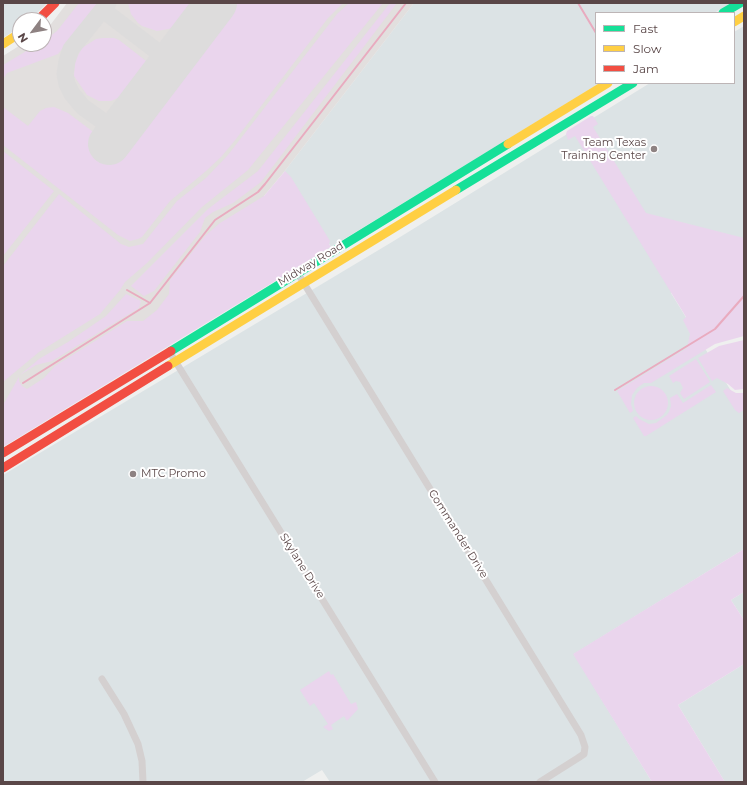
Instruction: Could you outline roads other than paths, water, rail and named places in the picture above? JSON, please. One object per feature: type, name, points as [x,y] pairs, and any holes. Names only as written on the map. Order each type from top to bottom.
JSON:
[{"type":"main road","points":[[46,12],[54,3]]},
{"type":"main road","points":[[726,12],[740,3]]},
{"type":"main road","points":[[735,21],[744,16]]},
{"type":"main road","points":[[3,44],[12,38]]},
{"type":"main road","name":"Midway Road","points":[[3,453],[606,84]]},
{"type":"main road","name":"Midway Road","points":[[3,468],[303,283],[631,84]]},
{"type":"main road","points":[[589,95],[595,106]]},
{"type":"main road","points":[[473,166],[479,176]]},
{"type":"main road","points":[[57,420],[64,431]]},
{"type":"street","name":"Commander Drive","points":[[297,272],[581,735],[585,747],[584,754],[540,782]]},
{"type":"street","name":"Skylane Drive","points":[[169,351],[435,782]]},
{"type":"street","points":[[102,679],[124,714],[138,744],[142,761],[144,782]]},
{"type":"waterway","points":[[23,383],[150,303],[215,220],[258,192],[265,184],[406,3]]},
{"type":"waterway","points":[[578,3],[595,31]]},
{"type":"waterway","points":[[127,290],[150,303]]},
{"type":"waterway","points":[[615,390],[715,329],[744,296]]},
{"type":"place","name":"Team Texas Training Center","points":[[654,149]]},
{"type":"place","name":"MTC Promo","points":[[133,474]]}]
